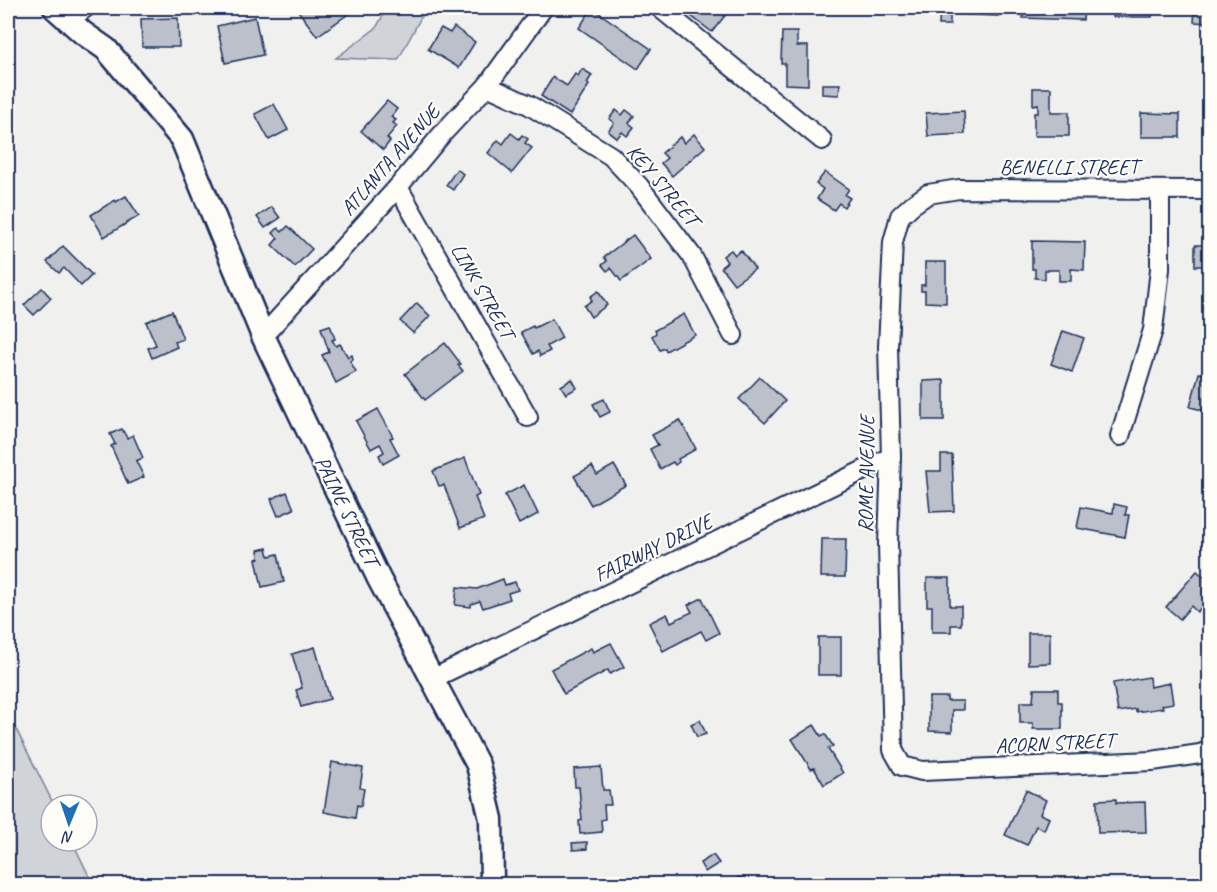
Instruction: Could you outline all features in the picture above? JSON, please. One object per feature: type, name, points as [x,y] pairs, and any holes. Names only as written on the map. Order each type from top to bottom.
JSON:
[{"type":"main road","name":"PAINE STREET","points":[[70,12],[106,49],[182,139],[263,336],[379,579],[434,678],[478,765],[491,819],[492,885]]},
{"type":"street","name":"ATLANTA AVENUE","points":[[263,336],[487,86],[534,16],[543,8]]},
{"type":"street","points":[[660,8],[822,140]]},
{"type":"street","name":"KEY STREET","points":[[487,86],[529,105],[611,156],[639,186],[692,256],[734,335]]},
{"type":"street","name":"LINK STREET","points":[[398,187],[528,417]]},
{"type":"street","name":"BENELLI STREET","points":[[928,194],[959,189],[1209,190]]},
{"type":"street","points":[[1120,436],[1153,330],[1160,269],[1160,190]]},
{"type":"street","name":"ROME AVENUE","points":[[902,766],[893,750],[888,543],[891,457],[888,347],[893,242],[900,216],[928,194]]},
{"type":"street","name":"FAIRWAY DRIVE","points":[[434,678],[891,457]]},
{"type":"street","name":"ACORN STREET","points":[[902,766],[922,771],[1152,761],[1200,754],[1209,750]]},
{"type":"shaded area","points":[[387,8],[426,8],[398,60],[336,58],[376,28]]},
{"type":"shaded area","points":[[8,724],[16,729],[48,793],[39,793],[39,853],[78,853],[93,884],[8,884]]},
{"type":"building","points":[[296,8],[348,8],[351,12],[317,36]]},
{"type":"building","points":[[592,8],[651,49],[638,69],[579,28]]},
{"type":"building","points":[[697,8],[731,8],[712,32],[691,16]]},
{"type":"building","points":[[940,8],[998,8],[998,16],[950,14],[950,25],[939,25]]},
{"type":"building","points":[[1023,8],[1084,8],[1083,20],[1023,18]]},
{"type":"building","points":[[1113,8],[1152,8],[1152,17],[1113,17]]},
{"type":"building","points":[[1195,8],[1210,8],[1210,23],[1194,22]]},
{"type":"building","points":[[255,17],[263,55],[225,63],[217,26]]},
{"type":"building","points":[[178,18],[179,47],[142,47],[141,19]]},
{"type":"building","points":[[454,27],[475,42],[459,68],[428,49],[441,28],[450,33]]},
{"type":"building","points":[[782,32],[797,32],[797,46],[808,46],[808,85],[785,84],[785,63],[781,63]]},
{"type":"building","points":[[582,69],[592,75],[587,83],[589,85],[570,115],[541,96],[553,77],[567,86],[575,74],[578,76]]},
{"type":"building","points":[[822,84],[840,84],[839,95],[822,94]]},
{"type":"building","points":[[1033,88],[1051,88],[1051,112],[1069,112],[1069,136],[1034,136],[1034,113],[1038,113],[1038,104],[1033,105]]},
{"type":"building","points":[[387,101],[397,109],[391,117],[396,120],[393,123],[397,126],[387,138],[390,141],[383,150],[361,131]]},
{"type":"building","points":[[274,104],[288,130],[269,140],[255,114]]},
{"type":"building","points":[[616,110],[622,115],[626,110],[634,116],[629,123],[634,127],[627,136],[622,132],[617,138],[608,131],[614,123],[609,119]]},
{"type":"building","points":[[964,111],[965,134],[928,136],[926,113]]},
{"type":"building","points":[[1141,113],[1180,114],[1180,137],[1141,137]]},
{"type":"building","points":[[511,133],[519,139],[522,135],[528,139],[525,143],[532,148],[512,173],[488,153],[498,140],[503,144]]},
{"type":"building","points":[[694,134],[705,147],[672,176],[661,163],[667,158],[662,153],[680,137],[684,143]]},
{"type":"building","points":[[457,169],[463,174],[453,190],[446,185]]},
{"type":"building","points":[[825,172],[849,189],[845,195],[850,198],[844,207],[839,203],[834,210],[817,199],[823,189],[816,184]]},
{"type":"building","points":[[126,196],[139,216],[104,237],[91,215]]},
{"type":"building","points":[[272,207],[280,218],[265,228],[257,217]]},
{"type":"building","points":[[288,226],[312,249],[295,267],[272,245],[278,238],[273,233],[278,228],[282,232]]},
{"type":"building","points":[[633,235],[651,259],[621,281],[611,268],[607,271],[602,265],[607,261],[604,257]]},
{"type":"building","points":[[1032,241],[1085,242],[1084,270],[1071,269],[1071,281],[1059,281],[1059,270],[1045,270],[1045,279],[1035,278],[1035,269],[1032,269]]},
{"type":"building","points":[[1195,245],[1210,245],[1210,266],[1195,266]]},
{"type":"building","points":[[63,246],[92,275],[81,286],[64,268],[59,273],[47,262]]},
{"type":"building","points":[[731,250],[735,255],[741,250],[755,269],[734,284],[721,267],[727,262],[723,256]]},
{"type":"building","points":[[925,262],[946,262],[946,303],[925,302],[925,291],[921,291],[921,285],[925,285]]},
{"type":"building","points":[[42,288],[51,298],[34,315],[24,305]]},
{"type":"building","points":[[598,291],[607,305],[591,317],[584,306]]},
{"type":"building","points":[[417,303],[430,316],[413,333],[400,321]]},
{"type":"building","points":[[172,311],[183,339],[175,342],[177,347],[152,358],[148,348],[156,345],[146,322]]},
{"type":"building","points":[[684,314],[695,335],[666,351],[665,348],[660,350],[652,336],[656,333],[655,330]]},
{"type":"building","points":[[552,319],[562,338],[547,346],[550,351],[540,356],[538,351],[533,354],[521,332]]},
{"type":"building","points":[[330,325],[335,339],[332,340],[336,346],[340,344],[348,357],[352,355],[353,359],[350,361],[356,372],[336,383],[322,355],[329,352],[321,328]]},
{"type":"building","points":[[1063,331],[1084,338],[1072,372],[1051,364]]},
{"type":"building","points":[[445,343],[461,364],[458,365],[463,371],[425,400],[405,374]]},
{"type":"building","points":[[1199,373],[1210,375],[1210,412],[1190,407]]},
{"type":"building","points":[[760,377],[785,401],[765,423],[739,399]]},
{"type":"building","points":[[572,379],[577,388],[566,394],[561,386]]},
{"type":"building","points":[[944,380],[944,420],[923,420],[923,381]]},
{"type":"building","points":[[604,399],[610,412],[600,417],[593,404]]},
{"type":"building","points":[[378,409],[393,437],[390,438],[399,455],[383,464],[379,455],[384,452],[380,444],[371,449],[356,421]]},
{"type":"building","points":[[680,420],[696,449],[678,459],[679,462],[675,465],[673,462],[660,469],[650,449],[658,445],[652,435]]},
{"type":"building","points":[[122,429],[127,438],[133,435],[143,458],[136,461],[144,477],[128,484],[111,446],[115,444],[110,434]]},
{"type":"building","points":[[941,455],[952,455],[954,511],[930,512],[926,471],[941,471]]},
{"type":"building","points":[[465,458],[479,495],[475,497],[484,519],[460,528],[444,485],[439,486],[433,471]]},
{"type":"building","points":[[614,465],[626,485],[591,505],[574,476],[592,466],[597,475]]},
{"type":"building","points":[[524,485],[538,514],[519,524],[505,495]]},
{"type":"building","points":[[287,492],[294,509],[278,516],[271,499]]},
{"type":"building","points":[[1114,504],[1127,507],[1125,515],[1129,515],[1125,537],[1077,528],[1081,507],[1113,513]]},
{"type":"building","points":[[822,539],[846,539],[845,577],[821,577]]},
{"type":"building","points":[[267,548],[269,556],[278,554],[284,582],[262,587],[256,559],[259,558],[258,550]]},
{"type":"building","points":[[1197,571],[1210,582],[1210,598],[1197,612],[1191,606],[1180,619],[1166,607]]},
{"type":"building","points":[[927,578],[950,578],[950,606],[961,606],[961,625],[951,625],[951,632],[932,632],[932,606],[927,606]]},
{"type":"building","points":[[503,579],[505,585],[515,582],[518,590],[508,593],[510,599],[483,608],[480,601],[471,604],[471,607],[455,605],[457,587],[477,589]]},
{"type":"building","points":[[702,598],[719,633],[706,640],[701,631],[663,651],[649,623],[667,614],[671,622],[692,612],[688,605]]},
{"type":"building","points":[[1028,633],[1050,633],[1050,663],[1028,664]]},
{"type":"building","points":[[818,637],[841,637],[841,675],[818,675]]},
{"type":"building","points":[[611,643],[624,667],[610,674],[608,670],[564,694],[551,669],[591,648],[593,652]]},
{"type":"building","points":[[315,647],[330,699],[301,707],[296,690],[302,688],[292,654]]},
{"type":"building","points":[[1149,677],[1150,687],[1170,683],[1173,703],[1162,705],[1163,708],[1118,712],[1113,683]]},
{"type":"building","points":[[1034,689],[1058,689],[1058,702],[1062,702],[1062,729],[1033,729],[1033,723],[1020,723],[1020,702],[1033,702]]},
{"type":"building","points":[[929,697],[947,697],[947,701],[963,701],[963,710],[952,710],[952,732],[929,731]]},
{"type":"building","points":[[700,720],[706,734],[697,737],[691,724]]},
{"type":"building","points":[[814,725],[821,736],[825,734],[833,746],[828,749],[843,773],[824,785],[792,739]]},
{"type":"building","points":[[332,762],[363,768],[360,788],[364,789],[361,806],[357,805],[355,818],[324,812]]},
{"type":"building","points":[[601,767],[603,790],[609,790],[611,805],[604,805],[605,819],[601,820],[602,832],[580,834],[579,821],[582,820],[579,787],[575,787],[574,769]]},
{"type":"building","points":[[1026,790],[1046,800],[1040,814],[1049,818],[1044,830],[1036,826],[1027,845],[1005,835]]},
{"type":"building","points":[[1116,799],[1116,803],[1145,802],[1146,832],[1098,833],[1097,800]]},
{"type":"building","points":[[587,842],[587,849],[573,850],[572,843]]},
{"type":"building","points":[[713,855],[719,863],[705,872],[700,863]]},
{"type":"building","points":[[738,877],[754,883],[754,884],[736,884]]}]
